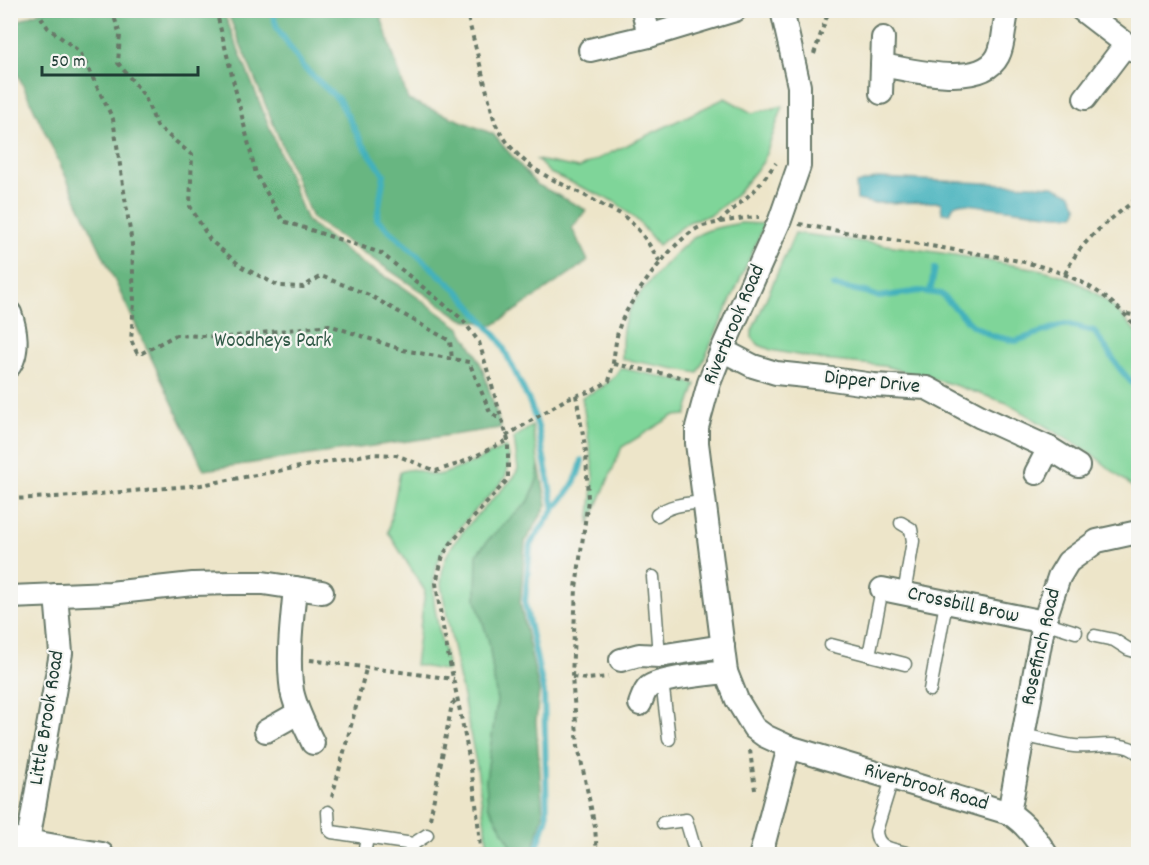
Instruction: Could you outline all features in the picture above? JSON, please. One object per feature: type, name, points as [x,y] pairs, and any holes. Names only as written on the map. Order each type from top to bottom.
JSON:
[{"type":"street","points":[[643,10],[649,36]]},
{"type":"street","points":[[590,50],[649,36],[735,10]]},
{"type":"street","name":"Riverbrook Road","points":[[782,10],[799,86],[800,166],[780,220],[709,383],[698,427],[697,443],[726,672],[744,715],[754,728],[765,736],[789,747],[1009,813],[1029,828],[1046,855]]},
{"type":"street","points":[[882,65],[933,74],[959,75],[974,73],[988,67],[998,57],[1008,10]]},
{"type":"street","points":[[1082,10],[1132,49],[1085,98]]},
{"type":"street","points":[[881,93],[884,39]]},
{"type":"street","points":[[10,313],[16,344],[14,361],[10,365]]},
{"type":"street","name":"Dipper Drive","points":[[722,350],[753,366],[776,373],[874,386],[927,388],[981,417],[1049,448],[1078,466]]},
{"type":"street","points":[[1036,473],[1049,448]]},
{"type":"street","name":"Rosefinch Road","points":[[1009,813],[1044,622],[1059,577],[1068,562],[1097,541],[1138,532]]},
{"type":"street","points":[[10,597],[110,592],[213,583],[263,583],[322,592]]},
{"type":"street","points":[[295,588],[291,657],[292,690],[298,713],[313,743]]},
{"type":"street","name":"Crossbill Brow","points":[[882,589],[1044,622]]},
{"type":"street","name":"Little Brook Road","points":[[20,839],[61,653],[56,595]]},
{"type":"street","points":[[621,660],[639,655],[659,656],[723,646]]},
{"type":"street","points":[[640,704],[646,690],[651,685],[662,681],[726,672]]},
{"type":"street","points":[[266,731],[298,713]]},
{"type":"street","points":[[761,855],[789,747]]},
{"type":"street","points":[[20,839],[102,855]]},
{"type":"lane","points":[[657,515],[666,508],[704,502]]},
{"type":"lane","points":[[902,524],[911,529],[913,541],[904,594]]},
{"type":"lane","points":[[653,577],[659,656]]},
{"type":"lane","points":[[869,655],[882,589]]},
{"type":"lane","points":[[930,690],[946,603]]},
{"type":"lane","points":[[1044,622],[1076,632]]},
{"type":"lane","points":[[1095,636],[1114,640],[1128,649],[1138,651]]},
{"type":"lane","points":[[831,645],[905,664]]},
{"type":"lane","points":[[662,681],[669,739]]},
{"type":"lane","points":[[1022,735],[1071,745],[1122,746],[1134,749],[1138,753]]},
{"type":"lane","points":[[892,779],[876,831],[876,840],[880,845],[909,854]]},
{"type":"lane","points":[[328,813],[328,829],[332,832],[367,837],[412,849],[427,835]]},
{"type":"lane","points":[[663,823],[686,820],[696,855]]},
{"type":"lane","points":[[364,855],[367,837]]},
{"type":"path","points":[[36,10],[48,28],[80,52],[113,119],[132,244],[134,303],[131,340],[137,353],[142,353],[176,335],[228,337],[329,325],[402,350],[469,362],[490,412],[501,417]]},
{"type":"path","points":[[112,10],[120,35],[118,63],[144,95],[157,126],[192,155],[190,206],[210,240],[242,267],[279,286],[303,286],[321,276],[369,295],[450,341],[452,359]]},
{"type":"path","points":[[216,10],[256,174],[284,221],[381,253],[462,319],[479,342],[507,438],[508,479],[451,543],[438,571],[436,583],[473,789],[480,855]]},
{"type":"path","points":[[466,10],[495,123],[503,138],[517,156],[532,168],[625,217],[643,235],[660,262]]},
{"type":"path","points":[[794,63],[813,59],[829,10]]},
{"type":"path","points":[[716,224],[757,188],[777,161]]},
{"type":"path","points":[[1065,274],[1072,258],[1086,241],[1138,198]]},
{"type":"path","points":[[10,499],[76,496],[201,484],[371,454],[396,455],[436,471],[461,463],[507,438],[512,432],[560,403],[576,395],[592,391],[609,381],[620,324],[643,284],[660,262],[699,228],[748,217],[767,217],[1047,267],[1087,284],[1108,298],[1126,314],[1138,330]]},
{"type":"path","points":[[1126,314],[1138,316]]},
{"type":"path","points":[[614,363],[709,383]]},
{"type":"path","points":[[576,395],[586,452],[588,500],[576,588],[573,687],[578,746],[595,827],[597,855]]},
{"type":"path","points":[[291,657],[366,669],[454,679]]},
{"type":"path","points":[[328,813],[366,669]]},
{"type":"path","points":[[427,835],[452,704],[458,698]]},
{"type":"green space","name":"Woodheys Park","points":[[44,10],[223,11],[307,221],[363,264],[403,287],[460,328],[483,370],[501,428],[204,470],[11,60],[11,24]]},
{"type":"green space","points":[[227,11],[379,11],[408,100],[493,134],[536,184],[586,210],[572,228],[588,261],[494,325],[462,319],[312,218]]},
{"type":"green space","points":[[725,98],[752,113],[783,106],[763,162],[735,196],[712,214],[689,222],[658,245],[638,221],[615,202],[550,173],[537,160],[579,168]]},
{"type":"green space","points":[[740,223],[765,224],[698,373],[622,359],[623,333],[627,315],[653,278],[675,254],[696,237],[713,229]]},
{"type":"green space","points":[[795,233],[923,250],[1036,269],[1064,276],[1101,297],[1116,309],[1138,334],[1138,492],[1092,454],[1007,403],[951,384],[884,366],[823,360],[771,350],[759,345],[752,338],[752,331]]},
{"type":"green space","points":[[620,368],[696,384],[686,415],[673,416],[622,447],[589,525],[594,475],[582,397],[599,389]]},
{"type":"green space","points":[[532,426],[539,465],[537,480],[529,501],[489,539],[477,554],[476,600],[489,642],[497,701],[486,780],[488,805],[510,843],[513,854],[489,854],[477,768],[441,585],[442,574],[451,547],[514,477],[518,469],[514,438]]},
{"type":"green space","points":[[506,447],[509,462],[505,478],[452,537],[439,559],[435,574],[434,605],[448,668],[446,671],[415,665],[425,591],[388,532],[400,472],[416,470],[431,475],[442,474]]},
{"type":"green space","points":[[539,465],[547,505],[525,542],[520,604],[539,691],[536,722],[543,815],[532,854],[513,854],[510,843],[488,805],[486,780],[497,701],[489,642],[476,600],[477,554],[489,539],[529,501],[537,480]]},
{"type":"water","points":[[878,178],[1053,186],[1071,194],[1078,208],[1074,215],[1056,215],[959,203],[954,205],[950,213],[942,213],[941,202],[872,203],[857,200],[856,184]]},
{"type":"waterway","points":[[272,10],[277,28],[304,68],[339,100],[362,143],[384,174],[377,219],[461,294],[500,341],[530,403],[538,427],[554,509],[530,545],[525,604],[544,693],[547,817],[535,854]]},
{"type":"waterway","points":[[930,292],[935,268]]},
{"type":"waterway","points":[[833,286],[866,292],[879,297],[919,291],[941,294],[972,325],[992,336],[1016,341],[1065,324],[1094,331],[1120,369],[1138,390]]},
{"type":"waterway","points":[[554,509],[572,486],[582,460]]}]
